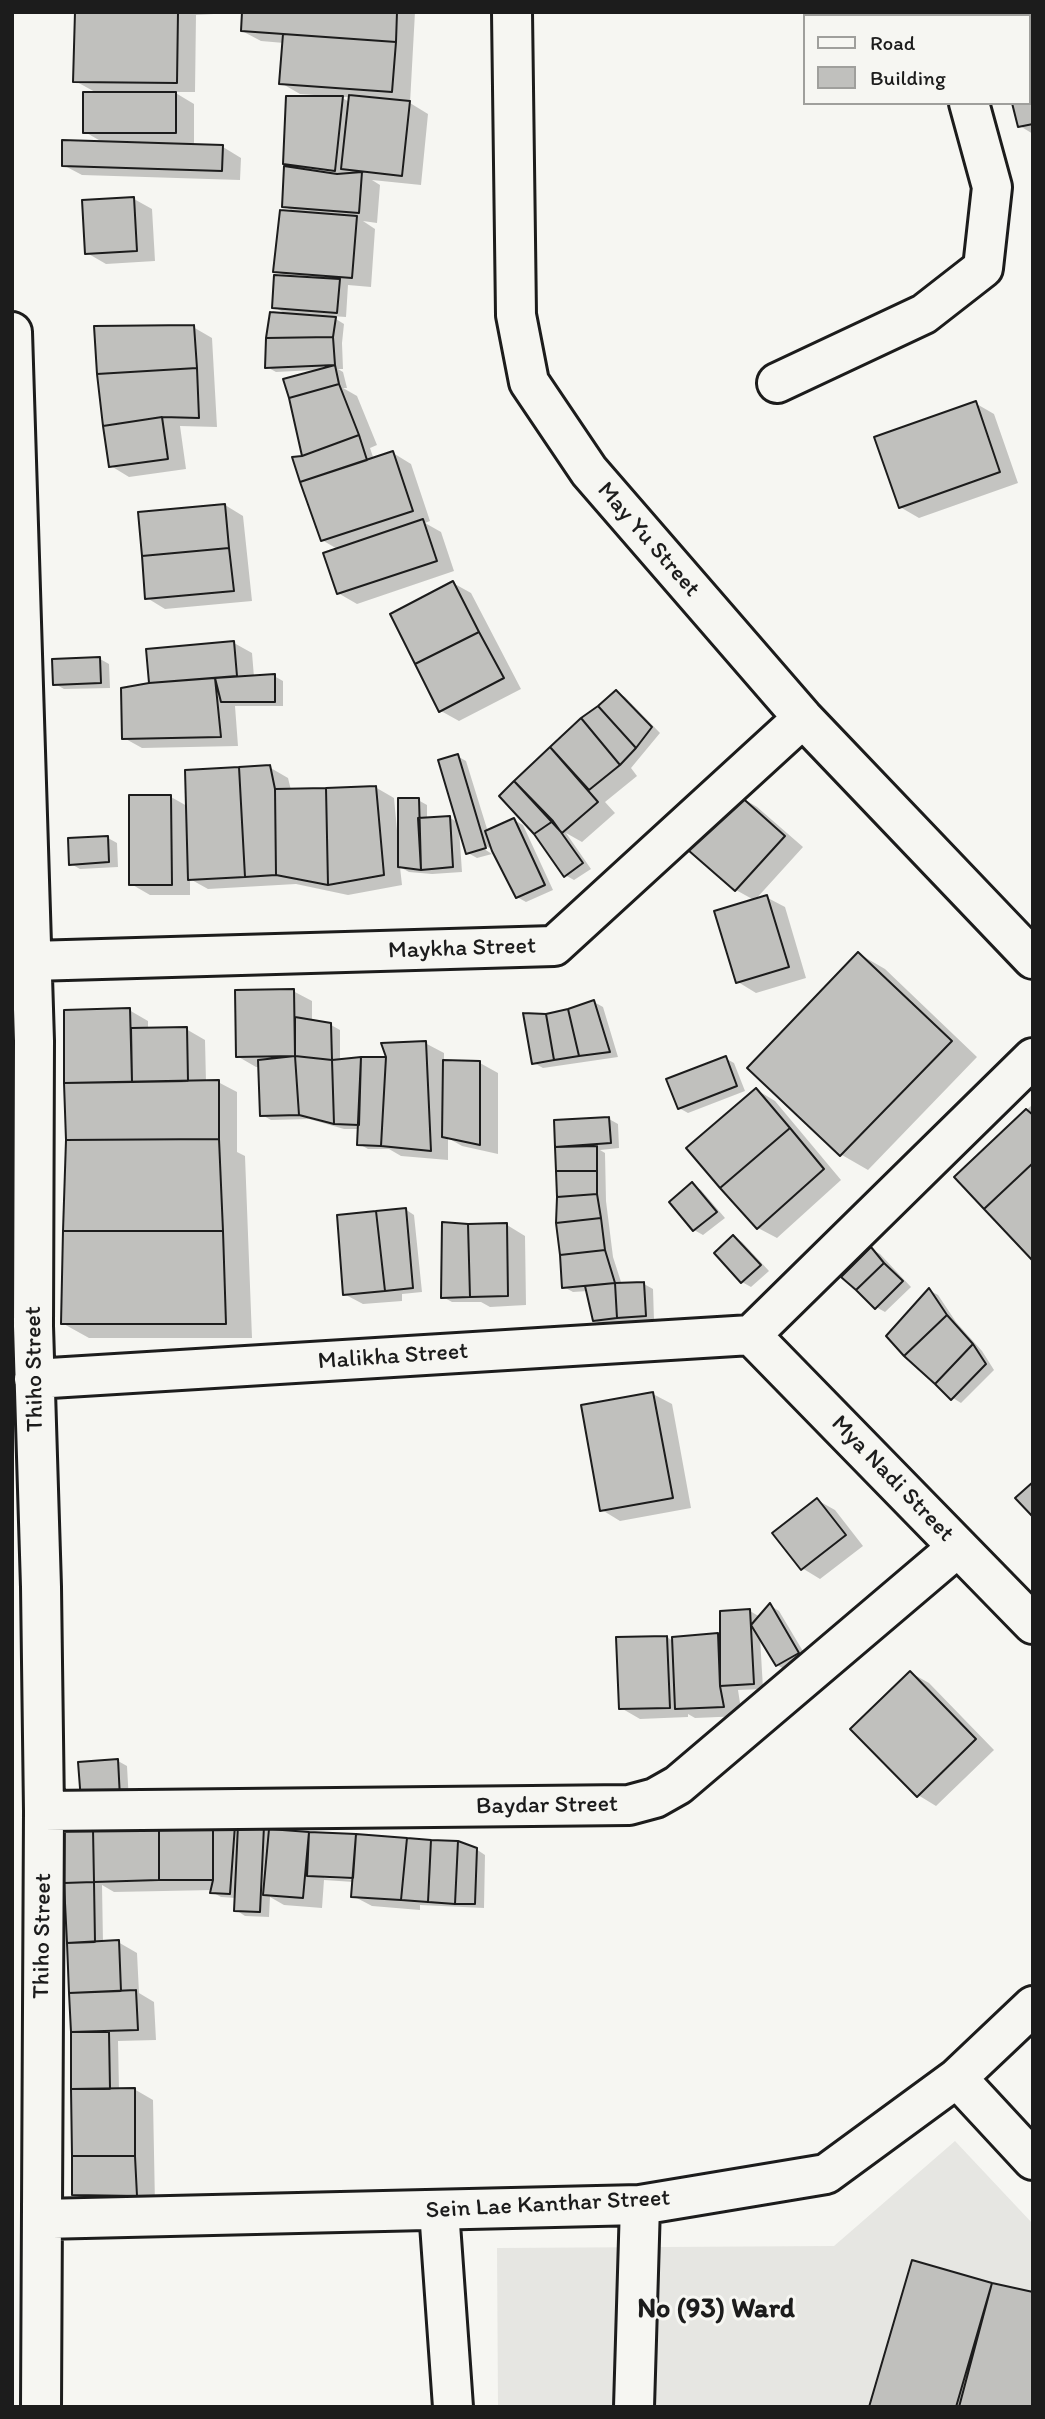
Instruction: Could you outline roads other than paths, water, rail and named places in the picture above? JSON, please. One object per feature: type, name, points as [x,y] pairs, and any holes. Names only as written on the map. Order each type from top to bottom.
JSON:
[{"type":"street","name":"May Yu Street","points":[[512,12],[516,315],[529,382],[589,471],[803,718],[1033,959]]},
{"type":"street","points":[[777,383],[924,314],[983,268],[992,187],[970,105]]},
{"type":"street","name":"Thiho Street","points":[[12,332],[19,776],[32,961],[23,1041],[23,1325],[34,1379],[27,1587],[44,1811],[28,1863],[27,2124],[42,2219],[32,2389]]},
{"type":"street","name":"Maykha Street","points":[[32,961],[554,946],[803,718]]},
{"type":"street","points":[[751,1335],[1033,1058]]},
{"type":"street","name":"Malikha Street","points":[[34,1379],[751,1335]]},
{"type":"street","name":"Mya Nadi Street","points":[[751,1335],[1033,1624]]},
{"type":"street","name":"Baydar Street","points":[[44,1811],[629,1805],[655,1798],[677,1785],[958,1547]]},
{"type":"street","name":"Sein Lae Kanthar Street","points":[[42,2219],[640,2205],[826,2174],[957,2078],[1033,2006]]},
{"type":"street","points":[[957,2078],[1033,2160]]},
{"type":"street","points":[[634,2407],[640,2205]]},
{"type":"street","points":[[439,2210],[453,2407]]},
{"type":"district","name":"No (93) Ward","points":[[716,2310]]}]
